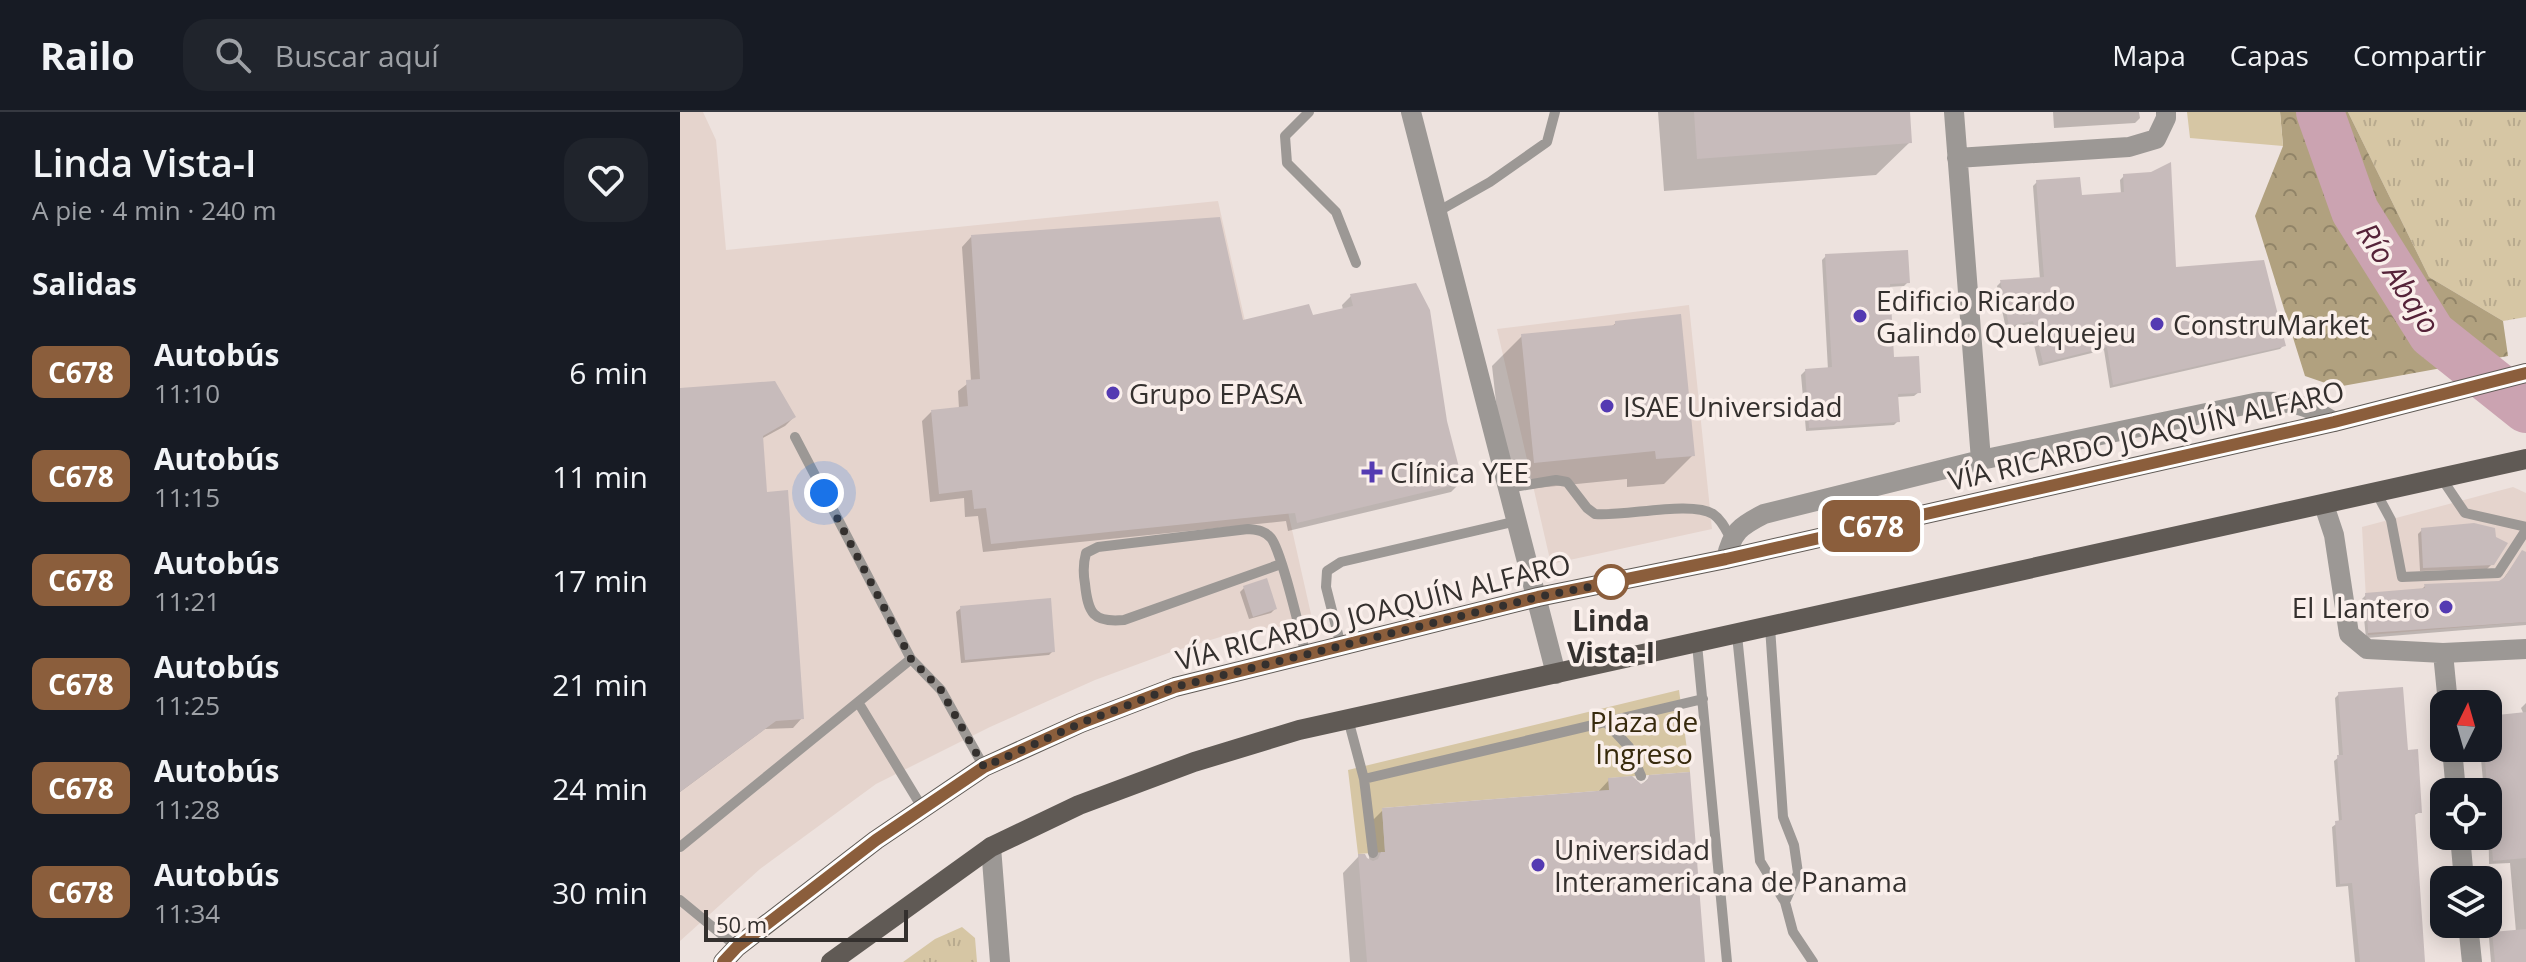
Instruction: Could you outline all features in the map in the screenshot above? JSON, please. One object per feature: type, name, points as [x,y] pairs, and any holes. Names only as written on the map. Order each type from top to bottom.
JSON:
[{"type":"main road","name":"VÍA RICARDO JOAQUÍN ALFARO","points":[[730,955],[876,840],[984,767],[1081,723],[1175,687],[1729,549],[2334,422],[2526,373]]},
{"type":"main road","points":[[831,962],[991,847],[1079,805],[1194,762],[1348,717],[1697,644],[2526,459]]},
{"type":"street","points":[[1411,112],[1556,674]]},
{"type":"street","points":[[1954,112],[1981,460]]},
{"type":"street","points":[[1957,158],[2129,147],[2156,139],[2166,112]]},
{"type":"street","points":[[1729,549],[1744,524],[1764,514],[1981,460],[2259,402],[2288,401],[2313,408],[2334,422]]},
{"type":"street","points":[[2324,505],[2334,535],[2349,634],[2367,649],[2443,653],[2526,649]]},
{"type":"street","points":[[2443,653],[2447,690]]},
{"type":"street","points":[[991,847],[1000,962]]},
{"type":"street","points":[[2469,938],[2472,962]]},
{"type":"lane","points":[[1309,112],[1285,136],[1287,163],[1336,212],[1356,263]]},
{"type":"lane","points":[[1437,212],[1490,182],[1547,142],[1555,112]]},
{"type":"lane","points":[[795,437],[911,659],[941,690],[984,767]]},
{"type":"lane","points":[[2377,494],[2391,520],[2402,577],[2498,573],[2526,529],[2465,513],[2442,479]]},
{"type":"lane","points":[[1508,488],[1556,480],[1567,482],[1595,514],[1675,509],[1711,512],[1720,521],[1729,549]]},
{"type":"lane","points":[[1341,646],[1326,587],[1327,571],[1341,562],[1517,521]]},
{"type":"lane","points":[[1281,564],[1124,620],[1109,621],[1095,616],[1087,605],[1083,566],[1086,553],[1098,547],[1248,529],[1262,530],[1272,539],[1281,564],[1306,655]]},
{"type":"lane","points":[[1770,627],[1783,817],[1794,845],[1798,873],[1785,902]]},
{"type":"lane","points":[[1737,635],[1760,861],[1769,871],[1785,902],[1793,932],[1813,962]]},
{"type":"lane","points":[[1697,644],[1727,962]]},
{"type":"lane","points":[[680,847],[911,659]]},
{"type":"lane","points":[[1364,779],[1703,699]]},
{"type":"lane","points":[[858,702],[923,809]]},
{"type":"lane","points":[[1348,717],[1364,779],[1373,853]]},
{"type":"lane","points":[[1606,722],[1629,747],[1641,776]]},
{"type":"lane","points":[[680,900],[730,955]]},
{"type":"shaded area","points":[[680,112],[703,112],[716,140],[726,250],[1218,201],[1313,623],[1240,631],[1095,680],[990,727],[876,784],[760,869],[680,941]]},
{"type":"shaded area","name":"ISAE Universidad","points":[[1689,305],[1712,529],[1551,564],[1497,329]]},
{"type":"shaded area","points":[[2513,487],[2526,493],[2526,622],[2368,635],[2362,527]]},
{"type":"green space","points":[[2187,112],[2280,112],[2283,146],[2190,138]]},
{"type":"green space","points":[[2280,112],[2348,112],[2429,277],[2503,321],[2508,356],[2337,387],[2305,376],[2255,216],[2283,146]]},
{"type":"green space","points":[[2348,112],[2526,112],[2526,317],[2503,321],[2429,277]]},
{"type":"green space","name":"Plaza de Ingreso","points":[[1679,690],[1690,772],[1609,778],[1609,790],[1382,808],[1385,852],[1358,854],[1348,770]]},
{"type":"green space","points":[[962,927],[975,938],[977,962],[903,962],[935,939]]},
{"type":"building","points":[[1694,112],[1910,112],[1912,143],[1697,159]]},
{"type":"building","name":"ConstruMarket","points":[[2171,162],[2176,267],[2264,260],[2286,346],[2113,385],[2107,347],[2043,363],[2033,321],[2009,326],[2000,280],[2044,277],[2036,180],[2080,177],[2082,195],[2124,192],[2123,174],[2151,172]]},
{"type":"building","name":"Grupo EPASA","points":[[1220,217],[1243,320],[1309,304],[1313,315],[1353,306],[1350,294],[1416,283],[1430,310],[1447,421],[1463,483],[1297,523],[1295,513],[991,544],[986,508],[974,509],[972,490],[939,494],[931,410],[968,406],[966,380],[980,379],[971,235]]},
{"type":"building","name":"Edificio Ricardo Galindo Quelquejeu","points":[[1908,250],[1910,283],[1890,284],[1894,357],[1919,356],[1921,393],[1898,394],[1900,422],[1809,428],[1805,369],[1832,367],[1825,254]]},
{"type":"building","points":[[1681,314],[1695,456],[1656,459],[1655,451],[1534,463],[1521,334],[1615,325],[1615,321]]},
{"type":"building","points":[[775,381],[796,417],[763,436],[767,492],[788,490],[804,719],[776,721],[680,792],[680,388]]},
{"type":"building","points":[[2474,523],[2495,528],[2496,537],[2508,543],[2494,565],[2423,568],[2421,528]]},
{"type":"building","name":"El Llantero","points":[[2522,550],[2526,552],[2526,622],[2368,633],[2365,593],[2425,588],[2424,584],[2499,581],[2505,577]]},
{"type":"building","points":[[1267,578],[1277,609],[1253,617],[1243,586]]},
{"type":"building","points":[[1051,598],[1055,652],[965,660],[960,606]]},
{"type":"building","points":[[2403,687],[2408,750],[2418,749],[2422,813],[2415,813],[2425,962],[2360,962],[2352,883],[2340,884],[2335,821],[2342,820],[2337,755],[2343,755],[2338,692]]},
{"type":"building","points":[[2526,712],[2526,858],[2493,861],[2492,850],[2502,850],[2502,778],[2486,778],[2485,762],[2502,762],[2502,715]]},
{"type":"building","points":[[1690,772],[1705,962],[1367,962],[1358,854],[1365,854],[1373,861],[1385,852],[1382,808],[1609,790],[1608,778],[1632,776],[1641,784],[1647,781],[1649,775]]},
{"type":"building","points":[[2526,929],[2526,962],[2495,962],[2493,938],[2502,938],[2502,931]]},
{"type":"waterway","name":"Río Abajo","points":[[2320,112],[2355,211],[2432,334],[2526,409]]},
{"type":"bus line","name":"C678","points":[[723,962],[737,947],[876,840],[984,767],[1081,723],[1175,687],[1538,597],[1726,559],[2334,422],[2526,373]]},
{"type":"place","name":"Edificio Ricardo Galindo Quelquejeu","points":[[1860,316]]},
{"type":"place","name":"ConstruMarket","points":[[2157,324]]},
{"type":"place","name":"Grupo EPASA","points":[[1113,393]]},
{"type":"place","name":"ISAE Universidad","points":[[1607,406]]},
{"type":"place","name":"Clínica YEE","points":[[1372,472]]},
{"type":"place","name":"Linda Vista-I","points":[[1611,582]]},
{"type":"place","name":"El Llantero","points":[[2446,607]]},
{"type":"place","name":"Universidad Interamericana de Panama","points":[[1538,865]]},
{"type":"route","points":[[824,493],[911,659],[941,690],[984,767],[1081,723],[1175,687],[1538,597],[1619,581],[1611,582]]}]
